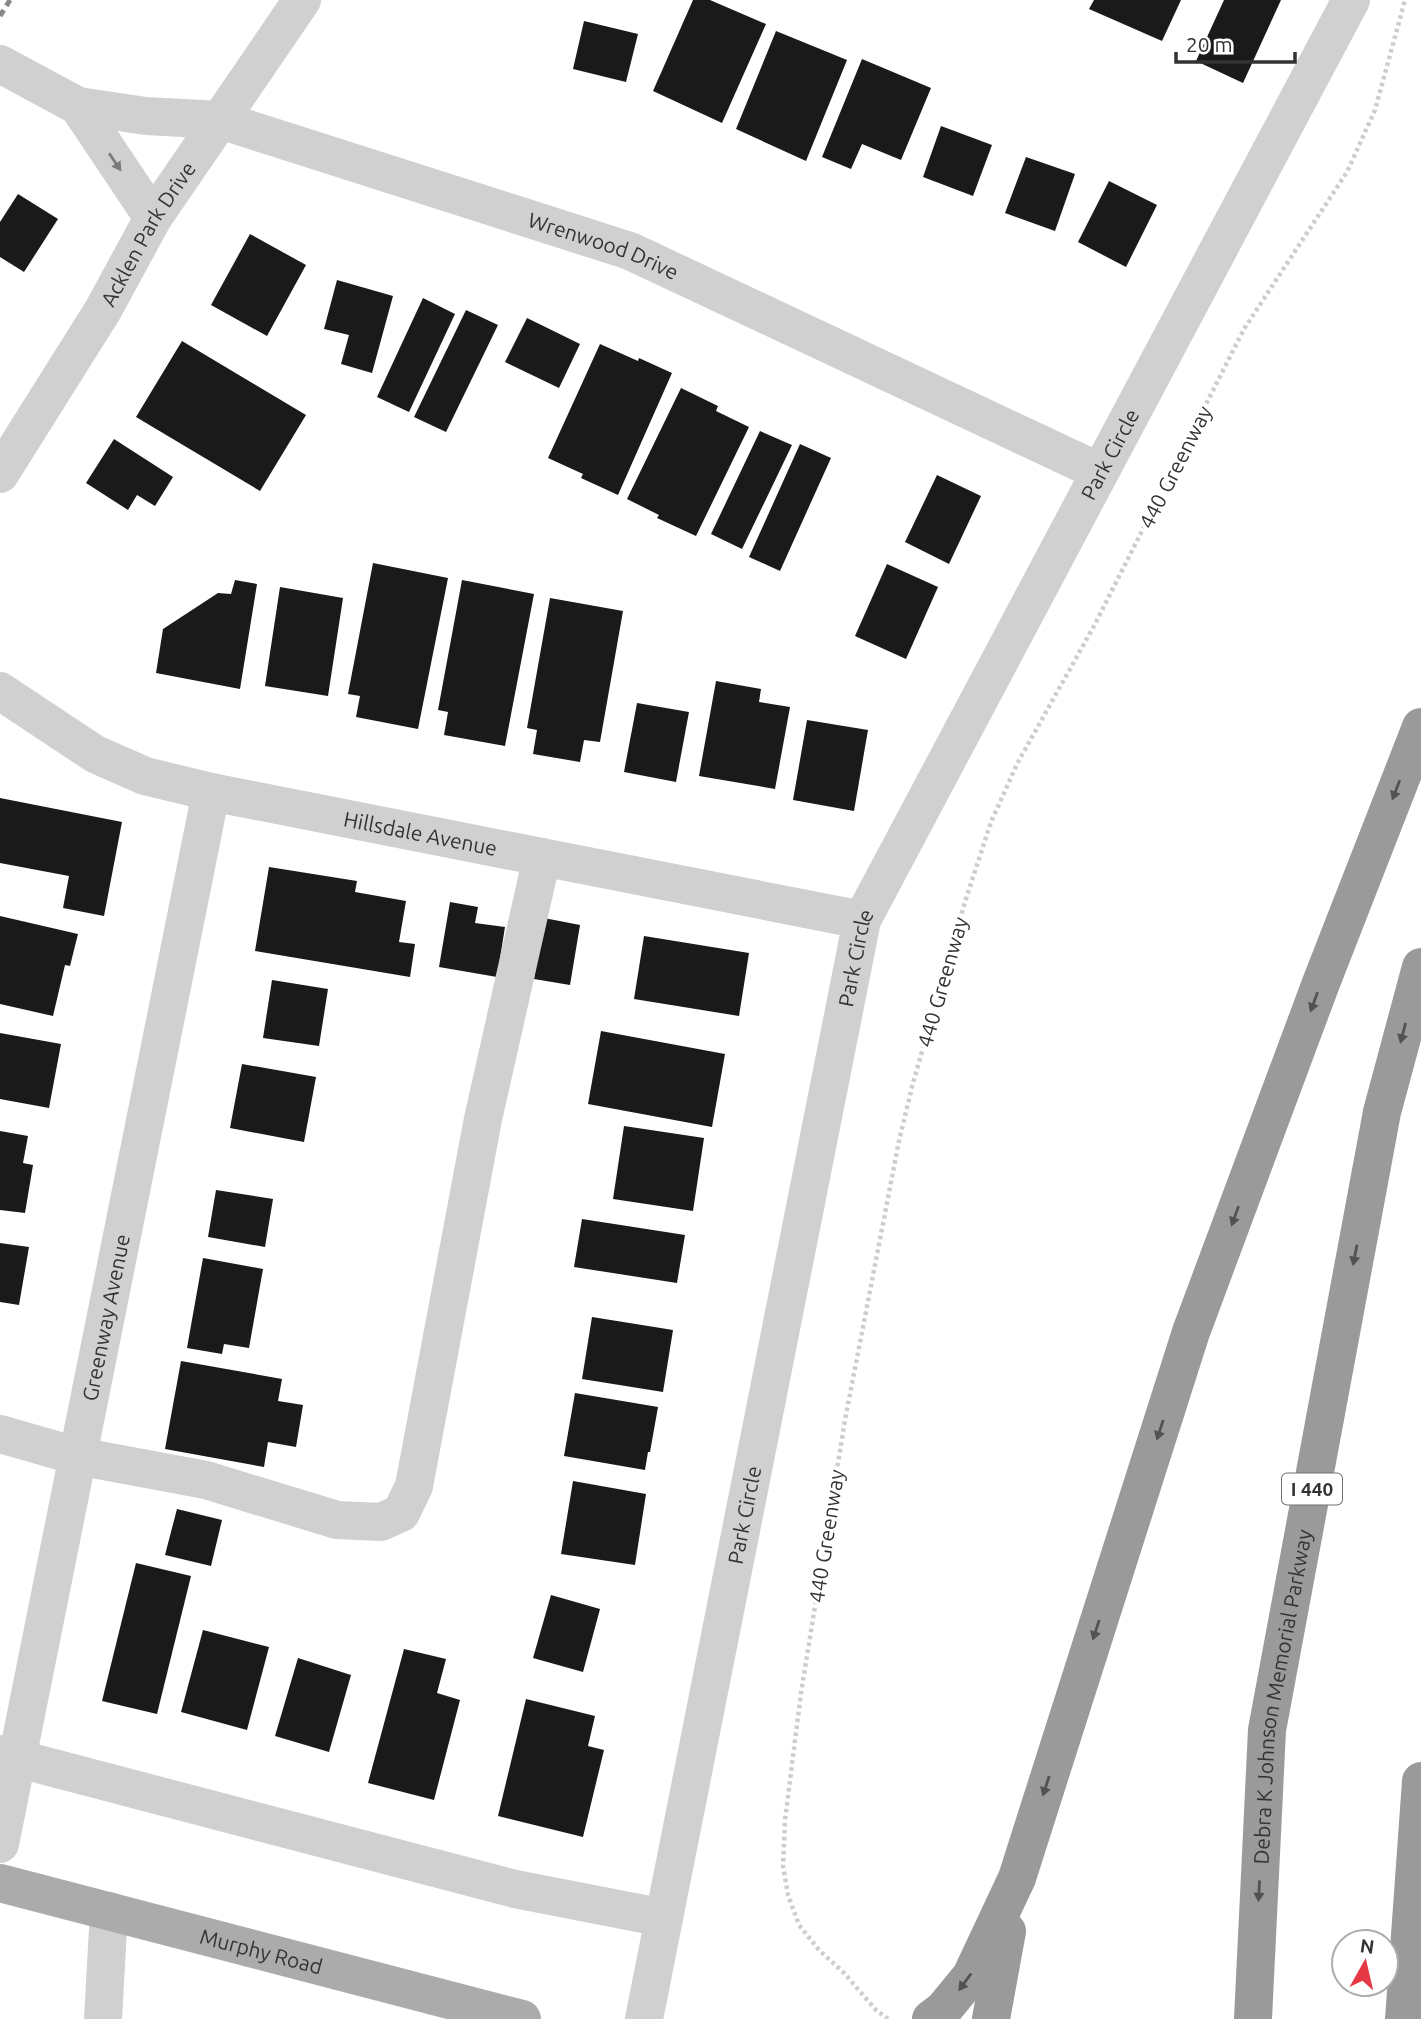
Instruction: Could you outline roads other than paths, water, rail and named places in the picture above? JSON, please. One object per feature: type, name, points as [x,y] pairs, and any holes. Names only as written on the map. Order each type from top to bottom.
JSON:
[{"type":"highway","points":[[991,2019],[1017,1878],[1191,1332],[1321,983],[1421,727]]},
{"type":"highway","name":"Debra K Johnson Memorial Parkway","points":[[1253,2019],[1267,1730],[1382,1112],[1421,967]]},
{"type":"highway","points":[[1404,2019],[1421,1781]]},
{"type":"highway","points":[[931,2019],[943,2010],[971,1976],[1017,1878]]},
{"type":"main road","name":"Murphy Road","points":[[0,1883],[521,2019]]},
{"type":"street","name":"Acklen Park Drive","points":[[0,474],[103,310],[153,218],[302,0]]},
{"type":"street","name":"Park Circle","points":[[644,2019],[862,920],[1350,0]]},
{"type":"street","points":[[0,64],[78,106],[153,218]]},
{"type":"street","name":"Wrenwood Drive","points":[[78,106],[146,116],[220,120],[630,250],[1100,472]]},
{"type":"street","name":"Hillsdale Avenue","points":[[0,691],[95,754],[145,776],[211,792],[862,920]]},
{"type":"street","name":"Greenway Avenue","points":[[0,1844],[9,1756],[78,1456],[211,792]]},
{"type":"street","points":[[0,1434],[78,1456],[206,1480],[337,1520],[381,1522],[401,1513],[414,1486],[483,1119],[542,857]]},
{"type":"street","points":[[9,1756],[515,1889],[664,1918]]},
{"type":"street","points":[[103,2019],[109,1911]]},
{"type":"railway","points":[[0,16],[10,0]]}]
